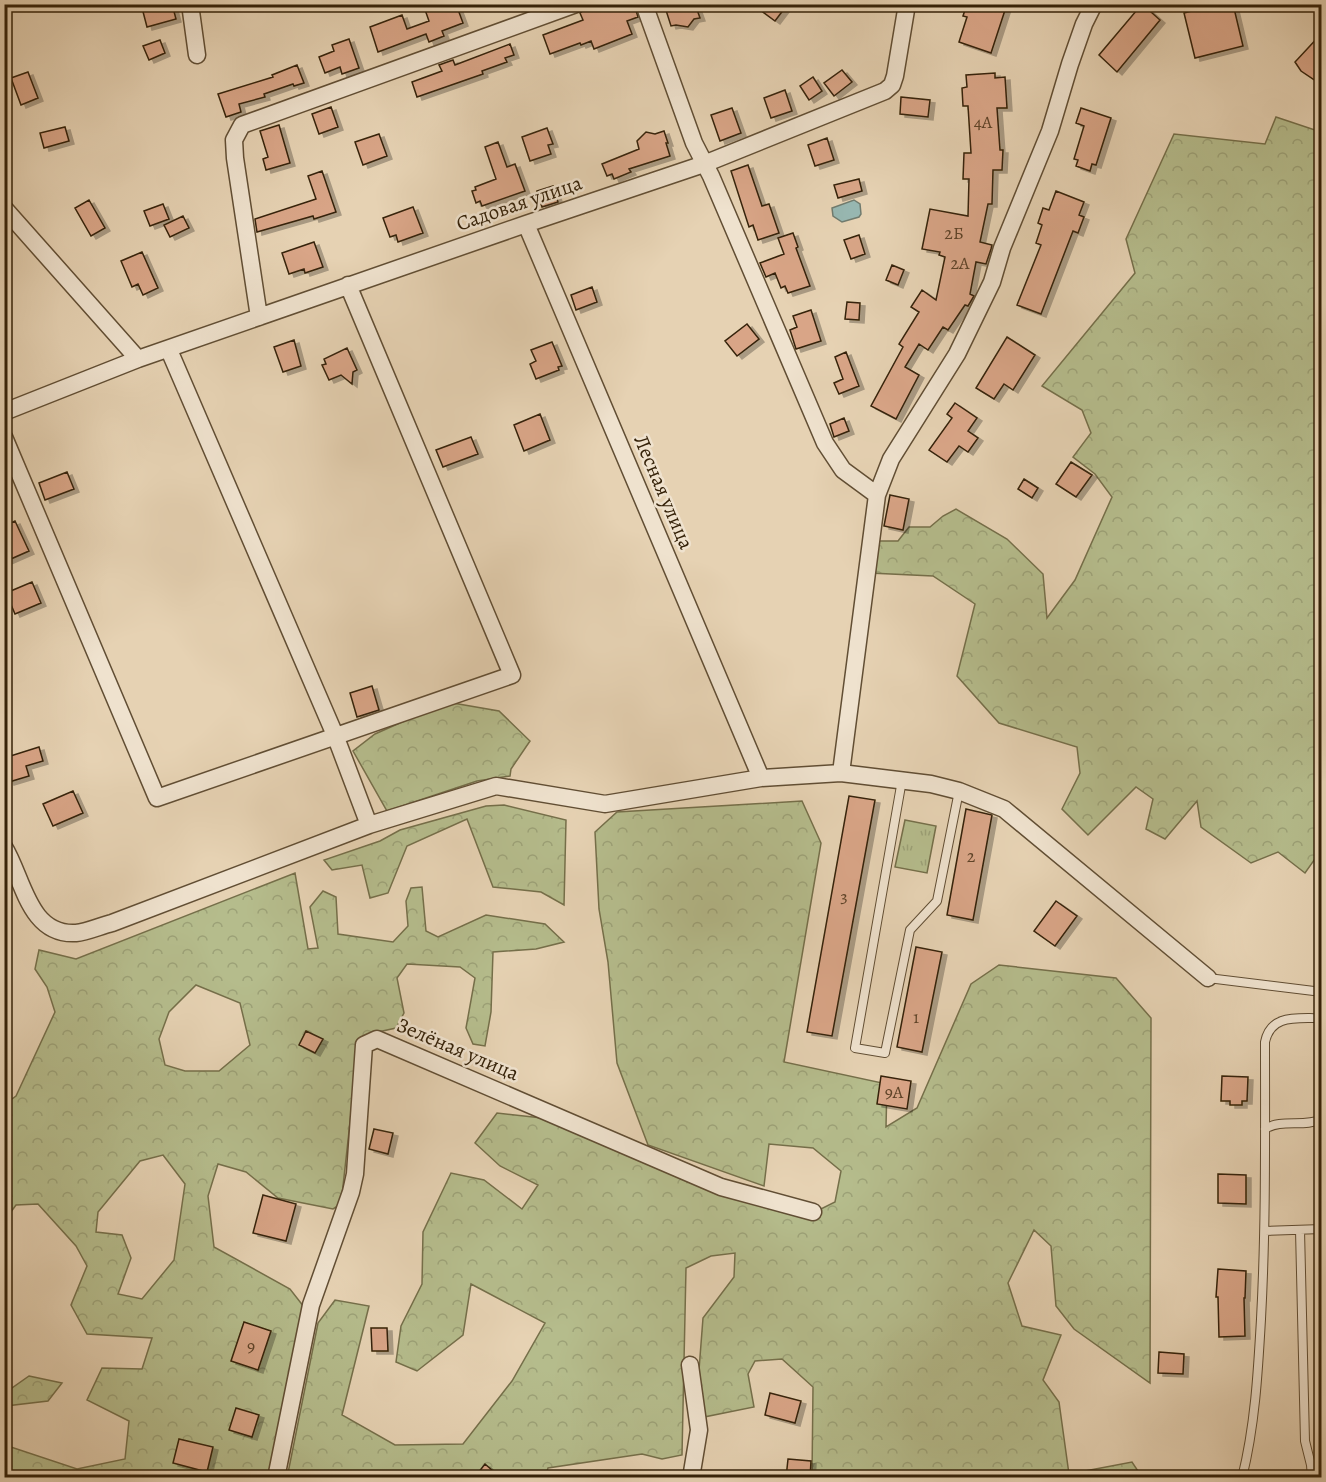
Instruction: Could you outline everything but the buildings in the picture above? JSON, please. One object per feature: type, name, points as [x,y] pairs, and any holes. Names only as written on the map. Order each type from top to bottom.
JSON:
[{"type":"street","points":[[190,4],[198,55]]},
{"type":"street","points":[[4,412],[138,359],[259,317],[235,158],[234,140],[242,125],[576,4]]},
{"type":"street","points":[[644,4],[694,144],[825,442],[843,470],[877,495]]},
{"type":"street","name":"Садовая улица","points":[[259,317],[704,164],[885,91],[892,85],[895,76],[907,4]]},
{"type":"street","points":[[841,773],[877,495],[891,459],[957,354],[992,282],[1002,248],[1050,131],[1084,24],[1094,4]]},
{"type":"street","points":[[4,208],[138,359]]},
{"type":"street","name":"Лесная улица","points":[[526,224],[762,778]]},
{"type":"street","points":[[4,437],[157,798],[512,675],[348,285]]},
{"type":"street","points":[[168,350],[335,735],[369,825]]},
{"type":"street","points":[[4,847],[9,868],[42,923],[61,931],[76,933],[112,923],[369,825],[496,786],[605,804],[762,778],[841,773],[902,780],[959,791],[1004,809],[1208,978]]},
{"type":"street","name":"Зелёная улица","points":[[276,1478],[311,1305],[351,1192],[355,1174],[364,1045],[377,1040],[722,1187],[813,1212]]},
{"type":"street","points":[[690,1365],[699,1430],[691,1478]]},
{"type":"lane","points":[[902,780],[855,1048],[885,1053],[910,930],[937,901],[959,791]]},
{"type":"lane","points":[[1208,978],[1322,992]]},
{"type":"lane","points":[[1242,1478],[1250,1446],[1260,1341],[1265,1231],[1265,1042],[1267,1031],[1274,1023],[1282,1020],[1322,1018]]},
{"type":"lane","points":[[1265,1129],[1275,1124],[1314,1123],[1322,1119]]},
{"type":"lane","points":[[1265,1231],[1322,1229]]},
{"type":"lane","points":[[1300,1230],[1305,1441],[1312,1478]]},
{"type":"green space","points":[[1276,117],[1321,132],[1322,849],[1305,873],[1278,852],[1251,863],[1201,827],[1197,801],[1165,839],[1146,829],[1153,799],[1136,787],[1088,835],[1062,809],[1080,773],[1077,747],[999,723],[957,676],[975,604],[933,576],[870,573],[877,541],[898,541],[909,527],[930,527],[956,509],[1007,539],[1043,574],[1047,618],[1075,580],[1112,497],[1095,474],[1073,457],[1091,433],[1082,410],[1042,386],[1135,273],[1126,239],[1174,134],[1265,144]]},
{"type":"green space","points":[[447,702],[499,711],[530,741],[511,769],[510,776],[477,781],[387,811],[353,751],[375,734]]},
{"type":"green space","points":[[802,801],[821,843],[784,1062],[887,1084],[886,1127],[917,1108],[971,984],[999,965],[1116,978],[1151,1018],[1150,1383],[1074,1329],[1056,1306],[1051,1246],[1034,1230],[1008,1283],[1022,1326],[1061,1335],[1043,1380],[1059,1402],[1069,1474],[1132,1462],[1142,1477],[812,1477],[813,1387],[782,1359],[755,1361],[748,1374],[754,1407],[704,1417],[699,1370],[703,1318],[734,1277],[735,1253],[711,1256],[686,1268],[682,1455],[662,1459],[642,1454],[548,1468],[545,1477],[287,1478],[318,1323],[335,1300],[369,1306],[342,1415],[395,1445],[463,1444],[512,1381],[545,1323],[471,1284],[463,1335],[417,1371],[396,1362],[401,1326],[422,1284],[423,1232],[451,1173],[484,1180],[522,1209],[538,1185],[500,1166],[475,1143],[497,1113],[542,1118],[803,1218],[835,1202],[841,1171],[813,1148],[769,1144],[764,1186],[648,1145],[617,1063],[608,962],[599,909],[595,832],[617,812]]},
{"type":"green space","points":[[504,805],[566,820],[564,905],[541,892],[493,887],[467,819],[407,846],[388,893],[370,898],[362,865],[332,870],[324,860],[380,841],[400,830],[486,806]]},
{"type":"green space","points":[[905,820],[936,826],[927,873],[895,867]]},
{"type":"green space","points":[[295,873],[308,949],[318,948],[310,907],[323,891],[336,897],[338,934],[393,942],[408,926],[406,901],[411,888],[422,887],[426,931],[438,937],[486,915],[545,924],[564,942],[536,949],[493,952],[491,1012],[485,1046],[473,1044],[466,1028],[475,978],[460,967],[407,964],[397,978],[404,1013],[396,1028],[378,1032],[359,1041],[341,1204],[333,1209],[278,1198],[246,1172],[218,1164],[208,1196],[214,1247],[290,1289],[304,1307],[270,1477],[5,1477],[5,1445],[77,1469],[125,1459],[129,1421],[87,1400],[102,1368],[142,1369],[152,1338],[87,1334],[71,1305],[87,1266],[76,1246],[38,1204],[16,1205],[5,1220],[5,1104],[16,1096],[55,1012],[47,987],[35,969],[39,950],[76,959]],"holes":[[[196,985],[240,1003],[250,1045],[219,1071],[185,1071],[165,1065],[159,1039],[169,1012]],[[163,1155],[185,1184],[174,1260],[142,1299],[118,1294],[131,1258],[122,1235],[96,1232],[98,1212],[140,1161]]]},
{"type":"green space","points":[[29,1376],[62,1383],[48,1401],[6,1406],[5,1410],[5,1393]]},
{"type":"water","points":[[854,200],[860,204],[859,217],[842,222],[833,216],[832,208]]}]
